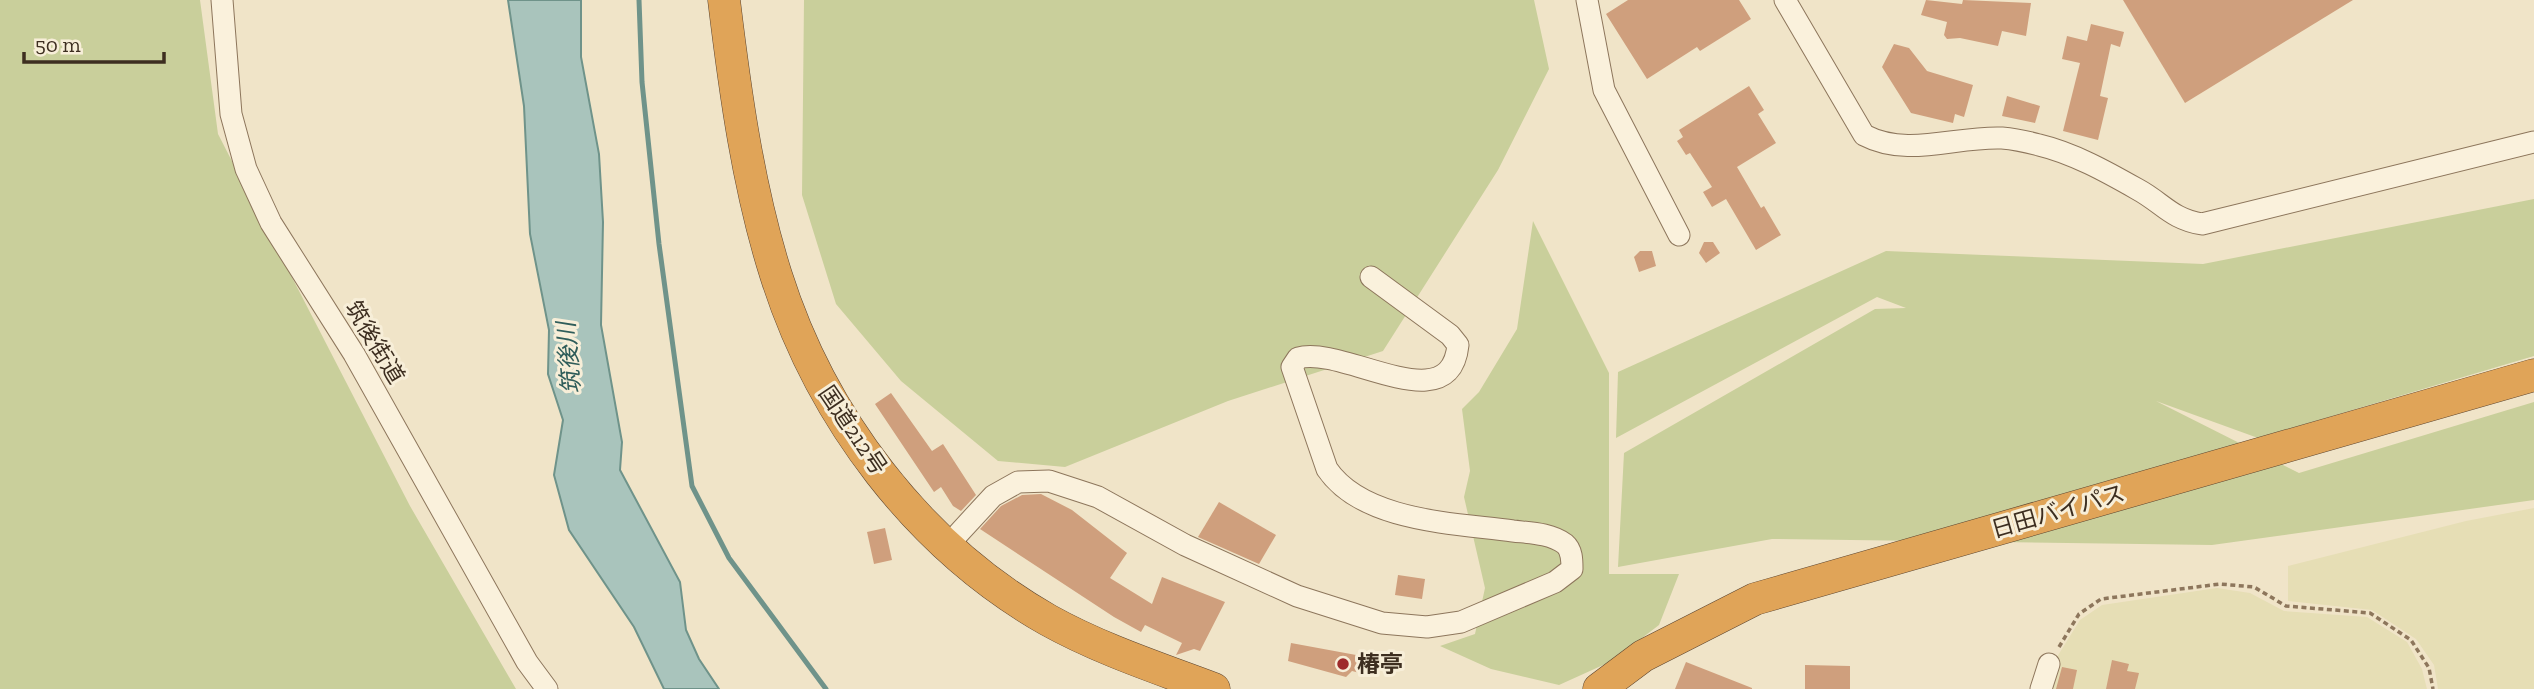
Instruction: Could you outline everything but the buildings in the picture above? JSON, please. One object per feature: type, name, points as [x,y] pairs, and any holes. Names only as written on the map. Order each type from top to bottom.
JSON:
[{"type":"highway","name":"国道212号","points":[[724,0],[732,68],[753,180],[775,274],[801,344],[826,392],[864,451],[902,500],[947,546],[1006,592],[1048,620],[1107,649],[1214,689]]},
{"type":"highway","name":"日田バイパス","points":[[1599,689],[1643,656],[1755,599],[2534,375]]},
{"type":"street","name":"筑後街道","points":[[222,0],[231,114],[246,169],[271,223],[354,354],[527,662],[547,689]]},
{"type":"street","points":[[1587,0],[1604,90],[1679,235]]},
{"type":"street","points":[[1785,0],[1864,135],[1877,142],[1902,146],[2001,138],[2041,145],[2096,167],[2140,190],[2182,220],[2202,224],[2534,142]]},
{"type":"street","points":[[947,546],[993,496],[1018,482],[1049,481],[1098,497],[1185,545],[1297,596],[1382,623],[1427,626],[1461,622],[1556,582],[1572,569],[1571,553],[1566,545],[1546,536],[1435,524],[1405,516],[1351,492],[1337,482],[1328,469],[1292,367],[1298,358],[1312,354],[1344,360],[1371,371],[1429,382],[1451,369],[1456,358],[1458,345],[1450,335],[1371,277]]},
{"type":"street","points":[[2041,689],[2049,664]]},
{"type":"path","points":[[2049,664],[2079,614],[2101,599],[2220,584],[2254,587],[2286,606],[2370,613],[2412,640],[2429,668],[2433,689]]},
{"type":"shaded area","points":[[2534,508],[2534,689],[2438,689],[2434,665],[2416,639],[2372,610],[2288,601],[2288,566],[2466,521]]},
{"type":"shaded area","points":[[2217,588],[2250,593],[2284,611],[2367,617],[2407,642],[2422,669],[2427,689],[2045,689],[2052,665],[2080,620],[2102,605]]},
{"type":"green space","points":[[0,0],[200,0],[218,134],[410,506],[516,689],[0,689]]},
{"type":"green space","points":[[804,0],[1534,0],[1549,69],[1498,170],[1383,351],[1228,401],[1065,467],[998,461],[901,381],[836,304],[802,195]]},
{"type":"green space","points":[[2534,199],[2534,356],[2258,438],[2156,401],[2299,473],[2534,402],[2534,500],[2212,545],[1772,539],[1618,567],[1624,453],[1875,309],[1906,308],[1877,297],[1616,438],[1618,372],[1886,251],[2203,264]]},
{"type":"green space","points":[[1533,221],[1609,373],[1609,574],[1679,574],[1659,625],[1612,661],[1559,685],[1491,669],[1440,646],[1475,634],[1485,588],[1464,497],[1470,471],[1462,409],[1479,392],[1517,329]]},
{"type":"water","name":"筑後川","points":[[508,0],[581,0],[581,57],[599,154],[603,222],[601,325],[622,442],[620,470],[680,582],[686,630],[699,659],[719,689],[664,689],[634,627],[569,530],[554,475],[563,420],[548,374],[549,330],[530,234],[524,106]]},
{"type":"waterway","points":[[639,0],[642,82],[659,244],[692,486],[729,558],[826,689]]},
{"type":"place","name":"椿亭","points":[[1343,664]]}]
